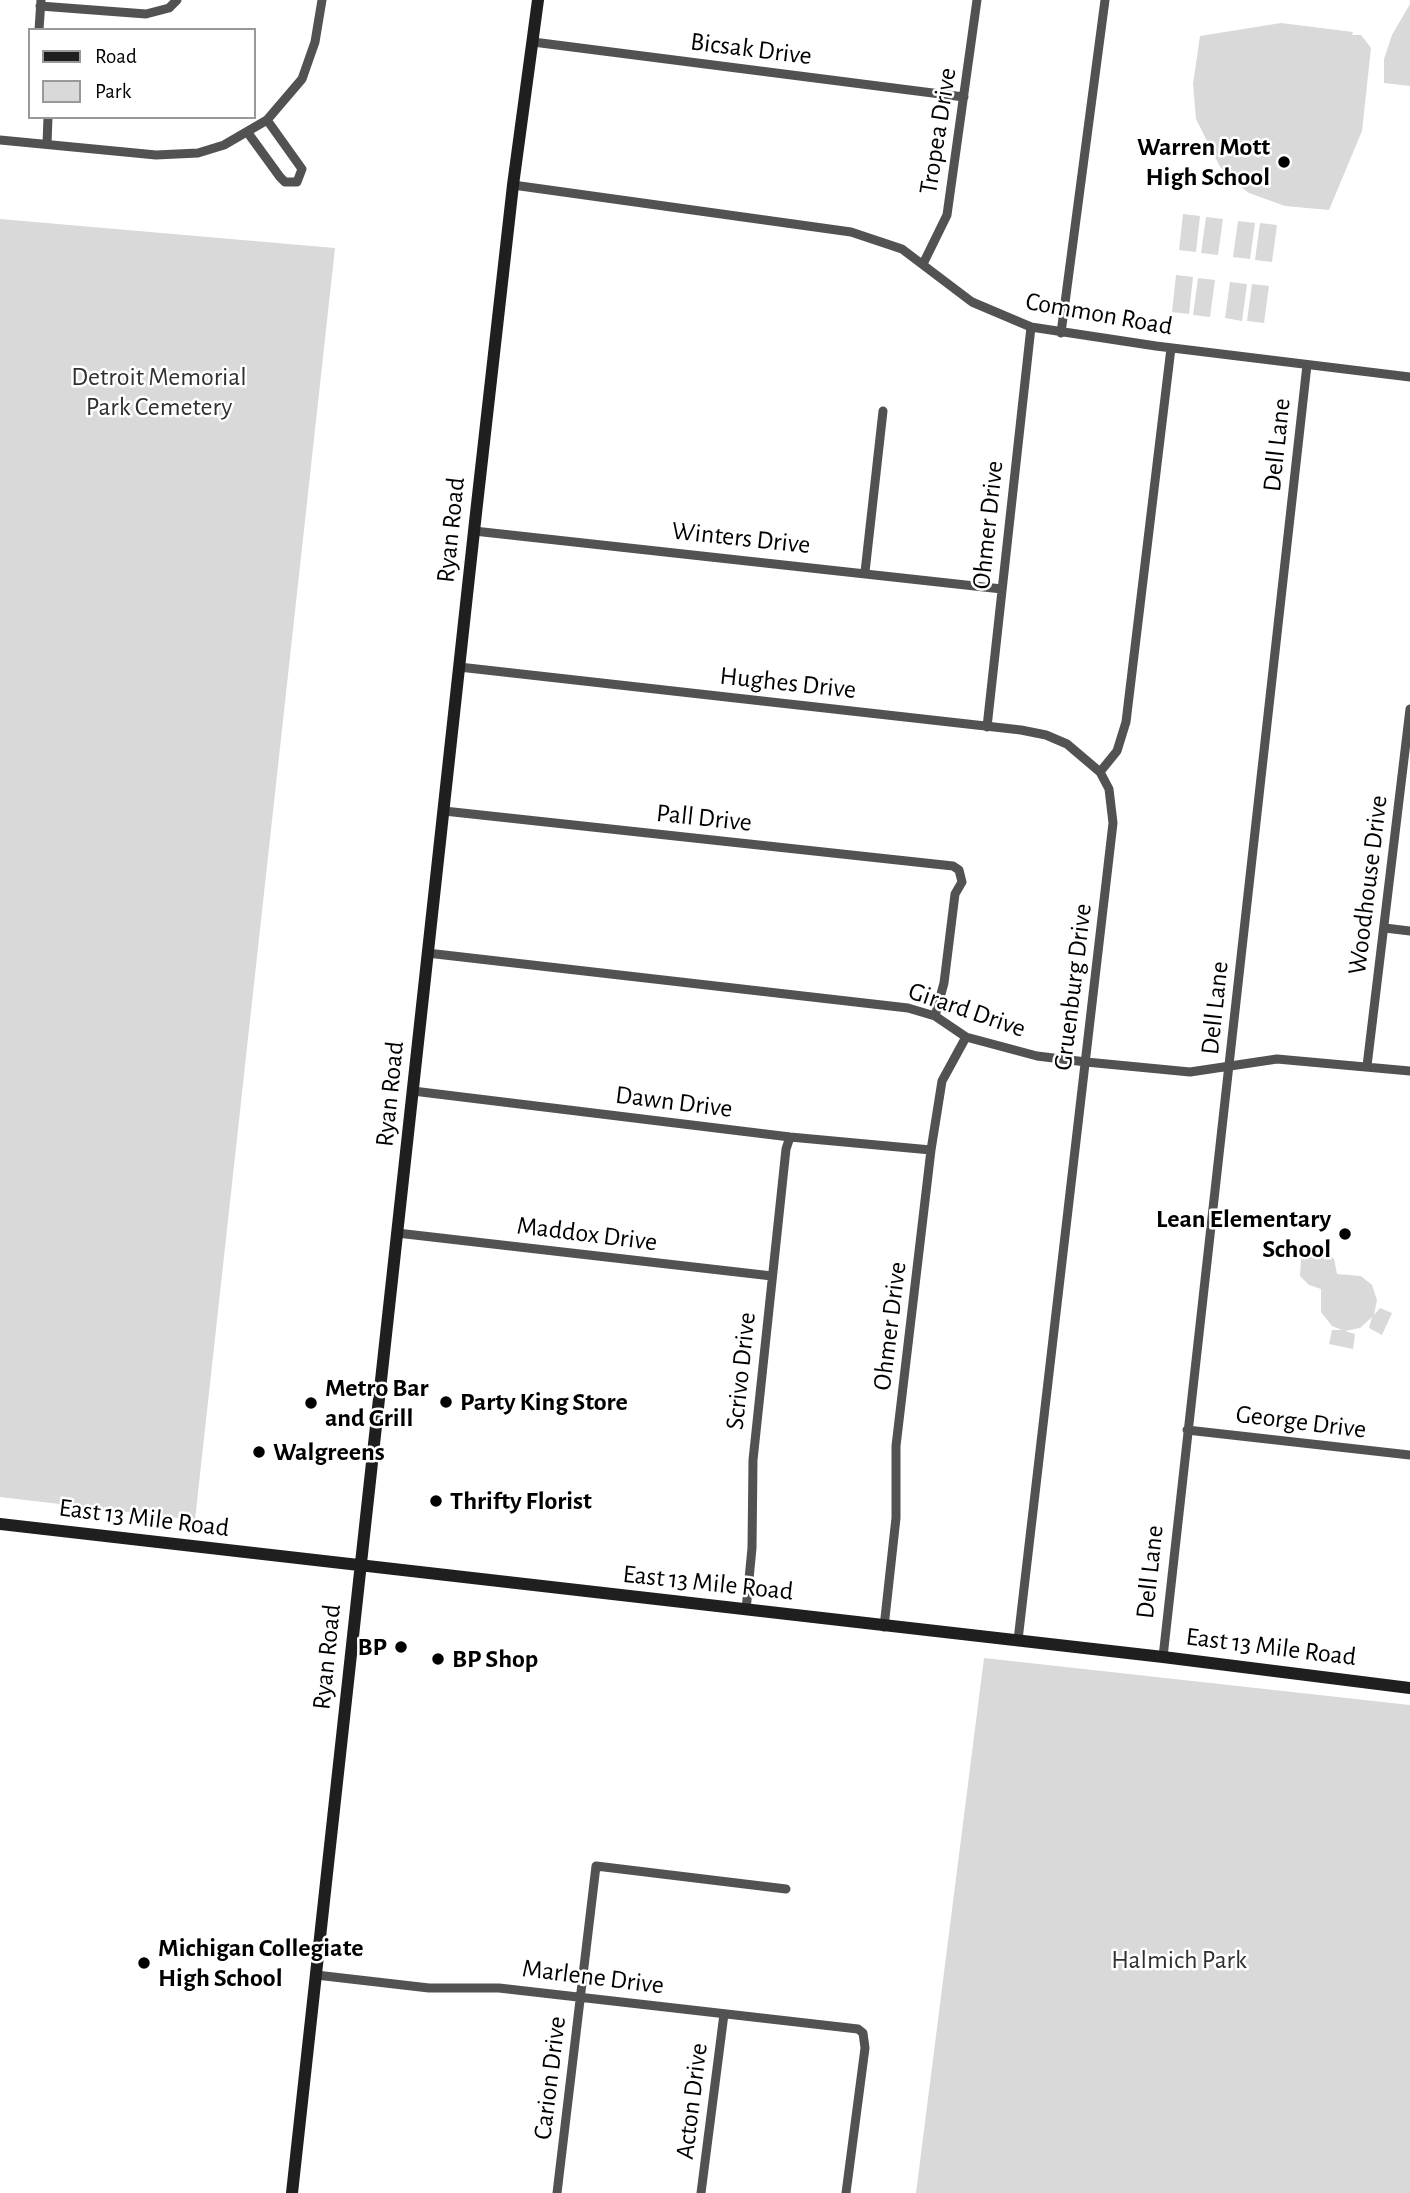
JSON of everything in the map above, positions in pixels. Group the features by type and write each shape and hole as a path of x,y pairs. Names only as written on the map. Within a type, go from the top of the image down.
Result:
{"main road":[{"name":"Ryan Road","path":"292,2193 474,531 513,185 538,0"},
{"name":"East 13 Mile Road","path":"0,1524 884,1627 1018,1640 1410,1688"}],"street":[{"path":"40,28 40,3 138,15 157,13 177,0"},
{"path":"0,139 177,155 224,145 267,120 302,79 315,41 322,0"},
{"name":"Tropea Drive","path":"923,264 947,215 977,0"},
{"path":"1061,333 1105,0"},
{"name":"Bicsak Drive","path":"533,42 964,97"},
{"path":"47,144 48,119"},
{"path":"248,133 285,182 297,181 302,169 267,120"},
{"name":"Common Road","path":"513,185 851,232 902,250 972,302 993,314 1031,327 1171,348 1410,377"},
{"name":"Ohmer Drive","path":"987,727 1031,327"},
{"path":"1100,772 1117,751 1126,722 1171,348"},
{"name":"Dell Lane","path":"1163,1657 1307,365"},
{"path":"865,572 883,411"},
{"name":"Winters Drive","path":"474,531 1002,589"},
{"name":"Hughes Drive","path":"459,667 1046,735 1067,744 1100,772"},
{"name":"Woodhouse Drive","path":"1367,1066 1410,709"},
{"name":"Gruenburg Drive","path":"1018,1640 1113,822 1109,789 1100,772"},
{"name":"Pall Drive","path":"444,811 953,866 959,870 962,882 955,894 944,984 935,1016"},
{"path":"1385,928 1410,931"},
{"name":"Girard Drive","path":"427,953 780,991 908,1008 935,1016 966,1037 1037,1056 1086,1062 1190,1072 1277,1059 1410,1071"},
{"name":"Ohmer Drive","path":"884,1627 896,1518 894,1471 931,1150 942,1081 951,1059 966,1037"},
{"name":"Dawn Drive","path":"413,1091 790,1137 931,1150"},
{"name":"Scrivo Drive","path":"746,1609 752,1548 753,1460 786,1149 790,1137"},
{"name":"Maddox Drive","path":"397,1233 772,1276"},
{"name":"George Drive","path":"1187,1430 1410,1455"},
{"name":"Carion Drive","path":"556,2193 596,1866 786,1889"},
{"name":"Marlene Drive","path":"316,1975 429,1988 499,1988 848,2027 863,2033 865,2048 846,2193"},
{"name":"Acton Drive","path":"701,2193 724,2014"}],"green space":[{"path":"1410,4 1410,86 1384,83 1384,59 1392,35"},
{"path":"1281,23 1353,32 1352,35 1361,35 1371,48 1362,131 1329,210 1285,206 1249,193 1229,178 1219,165 1196,119 1193,84 1200,36"},
{"path":"1183,214 1200,216 1196,252 1179,250"},
{"path":"1206,217 1223,219 1218,255 1201,253"},
{"name":"Detroit Memorial Park Cemetery","path":"0,219 335,248 195,1520 0,1497"},
{"path":"1238,221 1255,223 1250,259 1233,257"},
{"path":"1260,223 1277,225 1272,262 1255,260"},
{"path":"1176,275 1193,277 1189,314 1172,312"},
{"path":"1198,278 1215,280 1210,317 1193,315"},
{"path":"1230,282 1247,284 1242,321 1225,318"},
{"path":"1252,284 1269,286 1264,323 1247,321"},
{"path":"1308,1251 1328,1253 1334,1259 1337,1274 1361,1276 1372,1285 1377,1300 1374,1315 1380,1308 1392,1313 1382,1335 1369,1328 1372,1317 1360,1328 1345,1331 1355,1334 1353,1349 1329,1344 1332,1330 1342,1330 1332,1326 1321,1312 1321,1289 1309,1285 1300,1276 1301,1259"},
{"name":"Halmich Park","path":"984,1658 1410,1705 1410,2193 916,2193"}],"place":[{"name":"Warren Mott High School","path":"1284,162"},
{"name":"Lean Elementary School","path":"1345,1234"},
{"name":"Party King Store","path":"446,1402"},
{"name":"Metro Bar and Grill","path":"311,1403"},
{"name":"Walgreens","path":"259,1452"},
{"name":"Thrifty Florist","path":"436,1501"},
{"name":"BP","path":"401,1647"},
{"name":"BP Shop","path":"438,1659"},
{"name":"Michigan Collegiate High School","path":"144,1963"}]}
